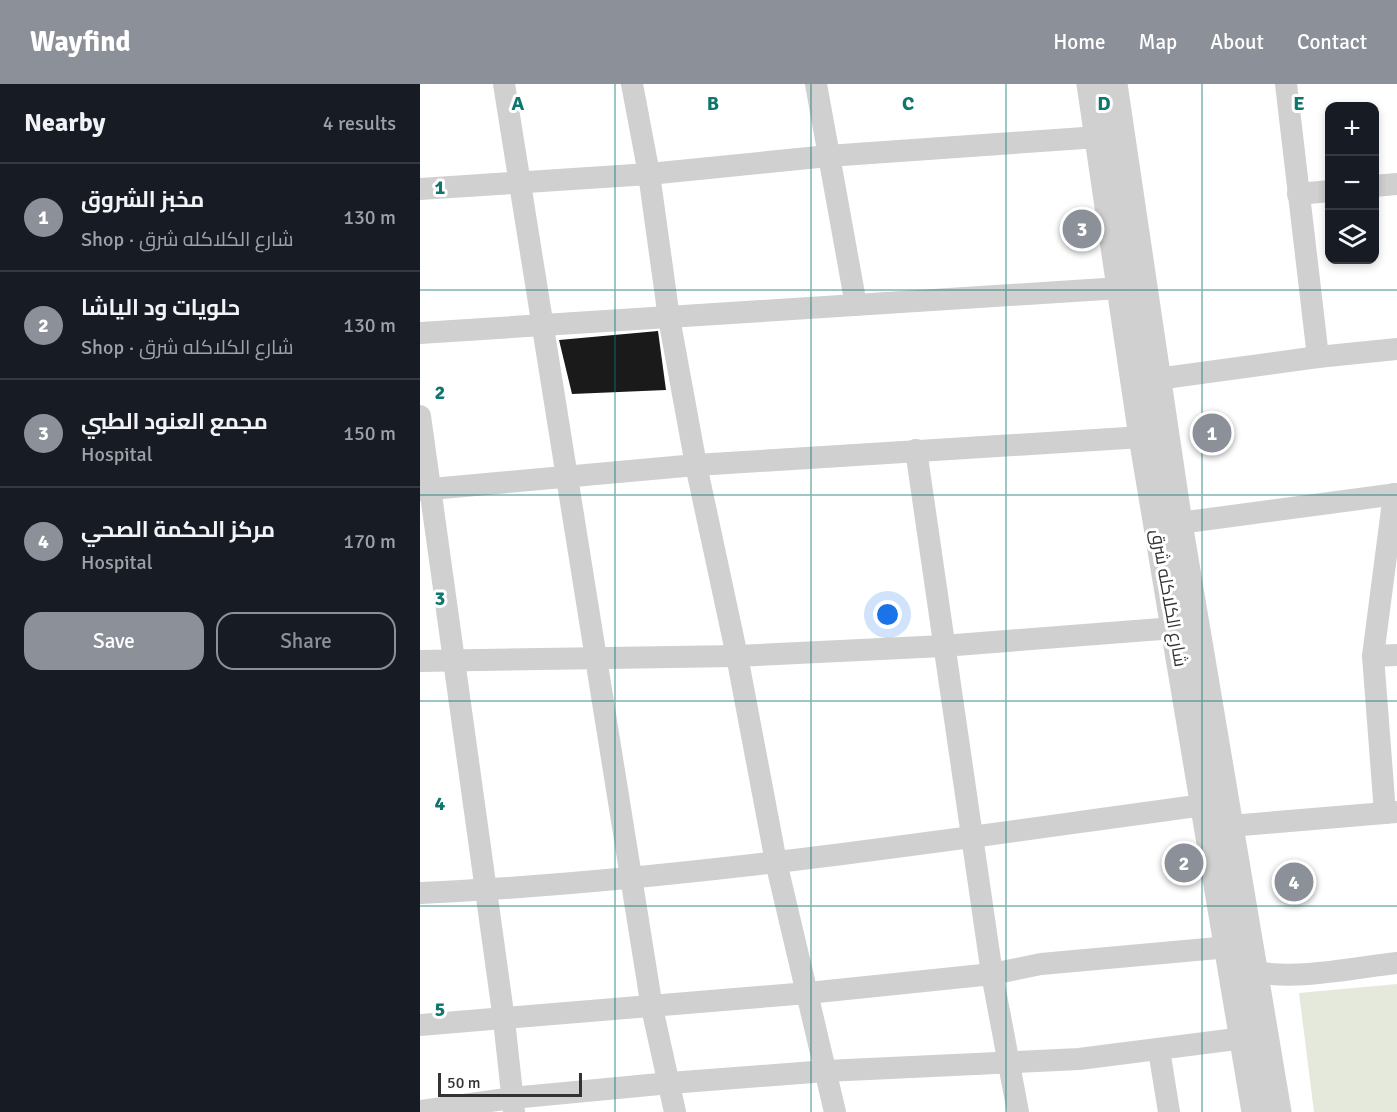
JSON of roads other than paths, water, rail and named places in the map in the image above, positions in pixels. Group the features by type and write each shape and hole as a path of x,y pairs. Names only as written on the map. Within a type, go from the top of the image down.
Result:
{"street":[{"path":"504,84 652,1008 675,1112"},
{"path":"633,84 649,174 669,318 696,465 777,862 835,1112"},
{"path":"816,84 856,305"},
{"name":"شارع الكلاكله شرق","path":"1090,84 1142,437 1255,1112"},
{"name":"شارع الكلاكله شرق","path":"1114,84 1179,523 1278,1112"},
{"path":"1286,84 1318,357"},
{"path":"420,189 649,174 828,156 1098,137"},
{"path":"1379,186 1397,184"},
{"path":"1298,194 1325,191"},
{"path":"420,333 1120,288"},
{"path":"1157,380 1318,357 1397,349"},
{"path":"420,416 425,490 454,660 504,1020 513,1105"},
{"path":"425,490 696,465 1142,437"},
{"path":"916,450 992,974 1018,1112"},
{"path":"1179,523 1395,494 1373,657 1391,813 1230,826"},
{"path":"420,661 737,657 943,646 1174,628"},
{"path":"1373,657 1397,655"},
{"path":"420,893 486,890 777,862 1204,805"},
{"path":"420,1024 652,1008 992,974 1041,964 1229,947"},
{"path":"1255,972 1298,973 1397,963"},
{"path":"420,1111 513,1105 670,1083 826,1071 1010,1063 1159,1050 1244,1038"},
{"path":"1159,1050 1169,1112"}],"place":[{"name":"مجمع العنود الطبي","path":"1082,229"},
{"name":"مخبز الشروق","path":"1212,433"},
{"name":"حلويات ود الياشا","path":"1184,863"},
{"name":"مركز الحكمة الصحي","path":"1294,882"}]}
